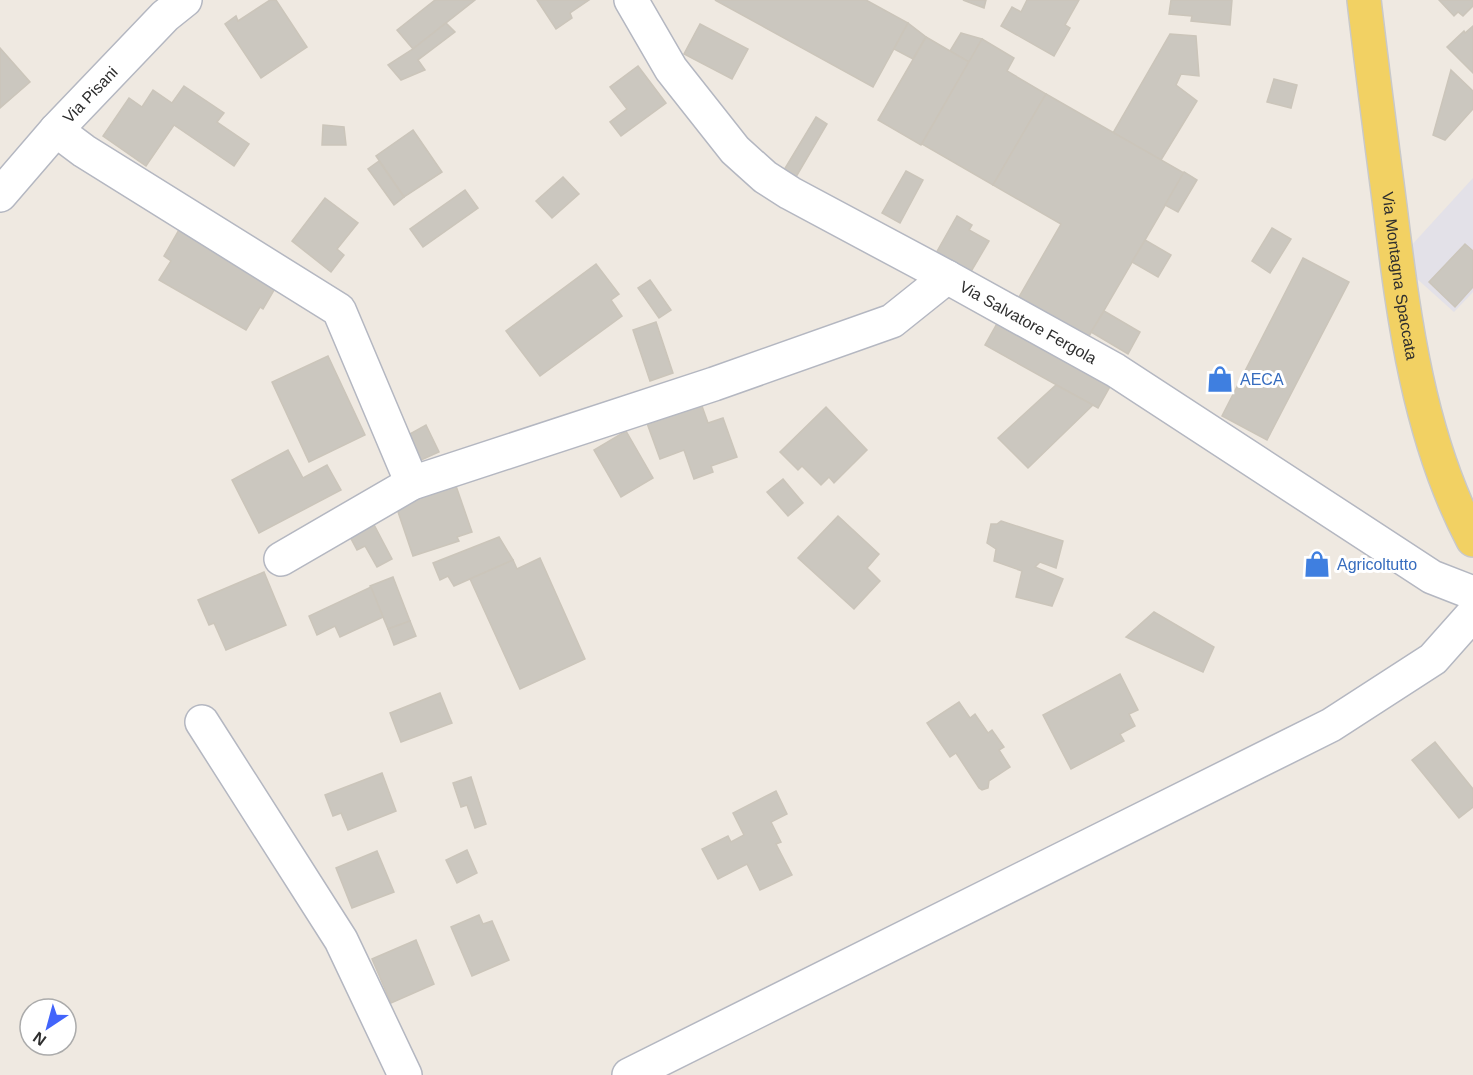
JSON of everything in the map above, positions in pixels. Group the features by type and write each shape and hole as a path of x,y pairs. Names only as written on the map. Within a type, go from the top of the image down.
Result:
{"main road":[{"name":"Via Montagna Spaccata","path":"1364,0 1398,278 1421,402 1456,509 1473,540"}],"street":[{"name":"Via Salvatore Fergola","path":"631,0 671,69 735,150 765,177 790,193 1115,370 1432,577 1473,593"},
{"name":"Via Pisani","path":"0,195 168,5"},
{"path":"56,130 84,151 339,310 412,483"},
{"path":"280,559 412,483 714,384 892,321 947,277"},
{"path":"629,1075 1331,725 1433,659 1473,614"},
{"path":"202,722 341,940 405,1075"}],"shaded area":[{"path":"1473,178 1473,292 1454,312 1415,277 1410,247"}],"building":[{"path":"270,0 276,0 307,47 261,78 225,24 236,16 238,21"},
{"path":"435,0 475,0 413,49 397,30"},
{"path":"537,0 589,0 570,13 572,18 556,29"},
{"path":"715,0 866,0 908,23 873,87"},
{"path":"963,0 986,0 984,8"},
{"path":"1027,0 1079,0 1065,25 1070,28 1054,56 1001,26 1012,7 1021,12"},
{"path":"1171,0 1232,0 1230,25 1191,21 1192,16 1169,14"},
{"path":"1439,0 1473,0 1473,6 1463,16 1458,12 1454,16"},
{"path":"446,23 455,32 418,60 425,70 401,80 388,65"},
{"path":"908,23 926,37 913,59 894,49"},
{"path":"700,24 748,49 732,79 684,54"},
{"path":"1473,26 1473,73 1447,47"},
{"path":"961,33 982,39 969,62 950,51"},
{"path":"1170,34 1196,36 1199,76 1181,74 1176,85 1197,101 1161,160 1113,133"},
{"path":"926,37 969,62 921,145 878,120"},
{"path":"982,39 1014,58 1007,71 1046,94 993,185 922,144"},
{"path":"0,48 30,82 0,108"},
{"path":"638,66 666,103 621,136 610,122 627,109 610,87"},
{"path":"1451,70 1473,91 1473,109 1445,140 1433,135"},
{"path":"1274,79 1297,85 1291,108 1267,102"},
{"path":"184,86 224,113 217,122 249,144 234,166 174,125 146,166 103,136 129,98 142,107 153,90 172,103"},
{"path":"1046,94 1184,173 1088,338 1019,297 1061,224 993,185"},
{"path":"816,117 827,124 796,177 784,170"},
{"path":"323,125 344,127 346,145 322,145"},
{"path":"413,130 442,172 404,197 376,156"},
{"path":"379,161 404,197 394,205 368,169"},
{"path":"906,171 923,180 900,223 882,213"},
{"path":"1184,172 1197,180 1178,212 1165,205"},
{"path":"563,177 579,194 552,218 536,201"},
{"path":"465,190 478,208 423,247 410,229"},
{"path":"325,198 358,223 337,249 344,255 331,272 292,241"},
{"path":"957,216 972,225 969,230 989,241 969,275 935,255"},
{"path":"180,228 277,285 263,309 260,307 246,330 159,280 171,261 164,256"},
{"path":"1272,228 1291,239 1270,273 1252,261"},
{"path":"1145,240 1171,255 1158,277 1132,262"},
{"path":"1465,244 1473,251 1473,287 1455,307 1429,282"},
{"path":"1303,258 1349,282 1267,440 1222,416"},
{"path":"596,264 619,294 611,300 622,316 540,376 506,331"},
{"path":"650,280 671,310 659,318 638,288"},
{"path":"1104,311 1140,332 1128,354 1091,332"},
{"path":"999,320 1112,383 1098,408 985,345"},
{"path":"656,322 673,373 650,381 633,330"},
{"path":"328,356 365,435 309,462 272,382"},
{"path":"1056,385 1093,405 1028,468 998,438"},
{"path":"698,395 708,423 723,418 737,457 711,466 713,472 694,479 684,450 660,459 644,415"},
{"path":"826,407 867,450 834,483 829,477 821,485 802,466 798,470 780,452"},
{"path":"426,425 439,452 421,460 408,435"},
{"path":"626,431 653,478 621,497 594,450"},
{"path":"288,450 303,478 327,465 341,490 259,533 232,480"},
{"path":"783,479 803,503 788,516 767,492"},
{"path":"455,483 472,532 457,537 459,541 413,556 395,503"},
{"path":"838,516 879,554 867,568 880,581 854,609 798,558"},
{"path":"371,519 392,559 377,567 365,546 357,550 347,531"},
{"path":"1001,521 1063,541 1056,568 1040,562 1035,567 1063,579 1052,606 1016,597 1022,571 994,561 996,549 987,543 991,524"},
{"path":"499,537 513,560 454,586 448,576 440,580 433,563"},
{"path":"540,558 585,659 520,689 470,579 513,560 517,569"},
{"path":"264,572 286,625 226,650 214,623 209,625 198,600"},
{"path":"393,577 410,621 388,629 370,586"},
{"path":"371,587 383,617 340,637 335,626 317,635 309,616"},
{"path":"1154,612 1214,647 1203,672 1126,637"},
{"path":"410,621 416,636 394,645 388,629"},
{"path":"1120,674 1138,710 1129,714 1135,726 1120,734 1124,741 1071,769 1043,715"},
{"path":"440,693 452,723 401,742 390,713"},
{"path":"959,702 970,718 975,714 988,733 992,730 1004,747 999,750 1010,767 989,781 988,788 982,790 956,753 950,757 927,723"},
{"path":"1435,742 1473,789 1473,807 1459,818 1412,760"},
{"path":"382,773 396,811 348,830 341,813 333,816 325,795"},
{"path":"471,777 486,824 475,828 467,805 461,807 453,783"},
{"path":"776,791 787,814 771,822 781,842 776,844 792,875 760,890 747,864 718,879 702,849 728,836 731,842 744,835 733,813"},
{"path":"467,850 477,873 457,883 446,860"},
{"path":"377,851 394,892 352,908 336,868"},
{"path":"479,915 483,924 492,921 509,960 472,976 451,927"},
{"path":"416,940 434,984 391,1003 372,959"}],"place":[{"name":"AECA","path":"1220,379"},
{"name":"Agricoltutto","path":"1317,564"}]}
